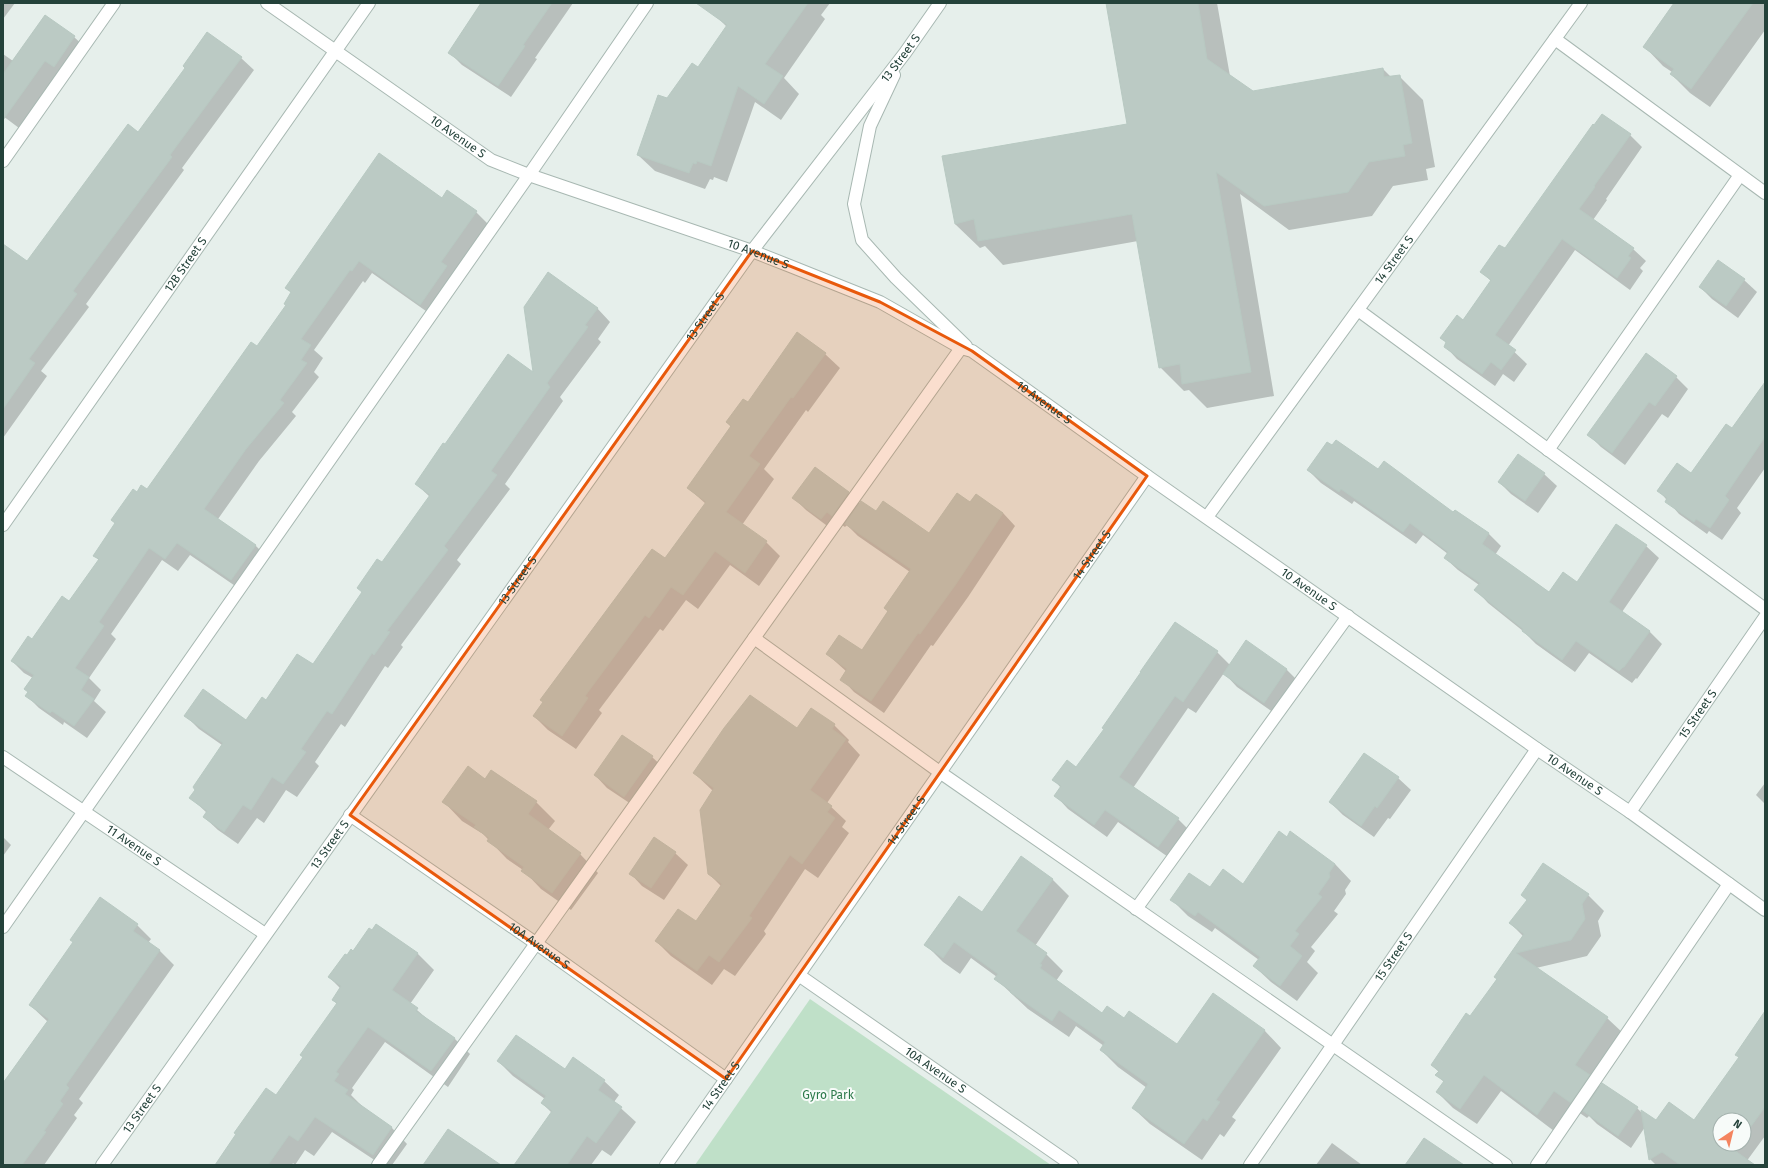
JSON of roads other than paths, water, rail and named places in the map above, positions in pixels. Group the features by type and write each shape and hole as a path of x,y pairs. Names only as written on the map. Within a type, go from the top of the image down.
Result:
{"street":[{"path":"3,160 114,3"},
{"name":"10 Avenue S","path":"267,3 491,160 529,175 752,250 880,302 966,349 1537,749 1630,812 1765,910"},
{"name":"12B Street S","path":"3,525 368,3"},
{"path":"3,927 85,812 529,175 647,3"},
{"name":"13 Street S","path":"102,1165 752,250 905,53 940,3"},
{"name":"14 Street S","path":"1207,517 1581,3"},
{"path":"1554,39 1765,193"},
{"path":"378,1165 754,638 966,349 896,278 862,240 854,204 870,126 905,53"},
{"path":"1548,450 1740,175"},
{"path":"1358,310 1765,610"},
{"name":"14 Street S","path":"666,1165 800,976 1147,476"},
{"path":"1136,909 1348,616"},
{"name":"15 Street S","path":"1630,812 1765,617"},
{"path":"754,638 940,773 1506,1165"},
{"name":"15 Street S","path":"1250,1165 1537,749"},
{"name":"11 Avenue S","path":"3,757 265,934"},
{"name":"10A Avenue S","path":"350,815 537,944 726,1079"},
{"path":"1537,1165 1729,884"},
{"name":"10A Avenue S","path":"800,976 1072,1165"}],"park label":[{"name":"Gyro Park","path":"828,1095"}]}
